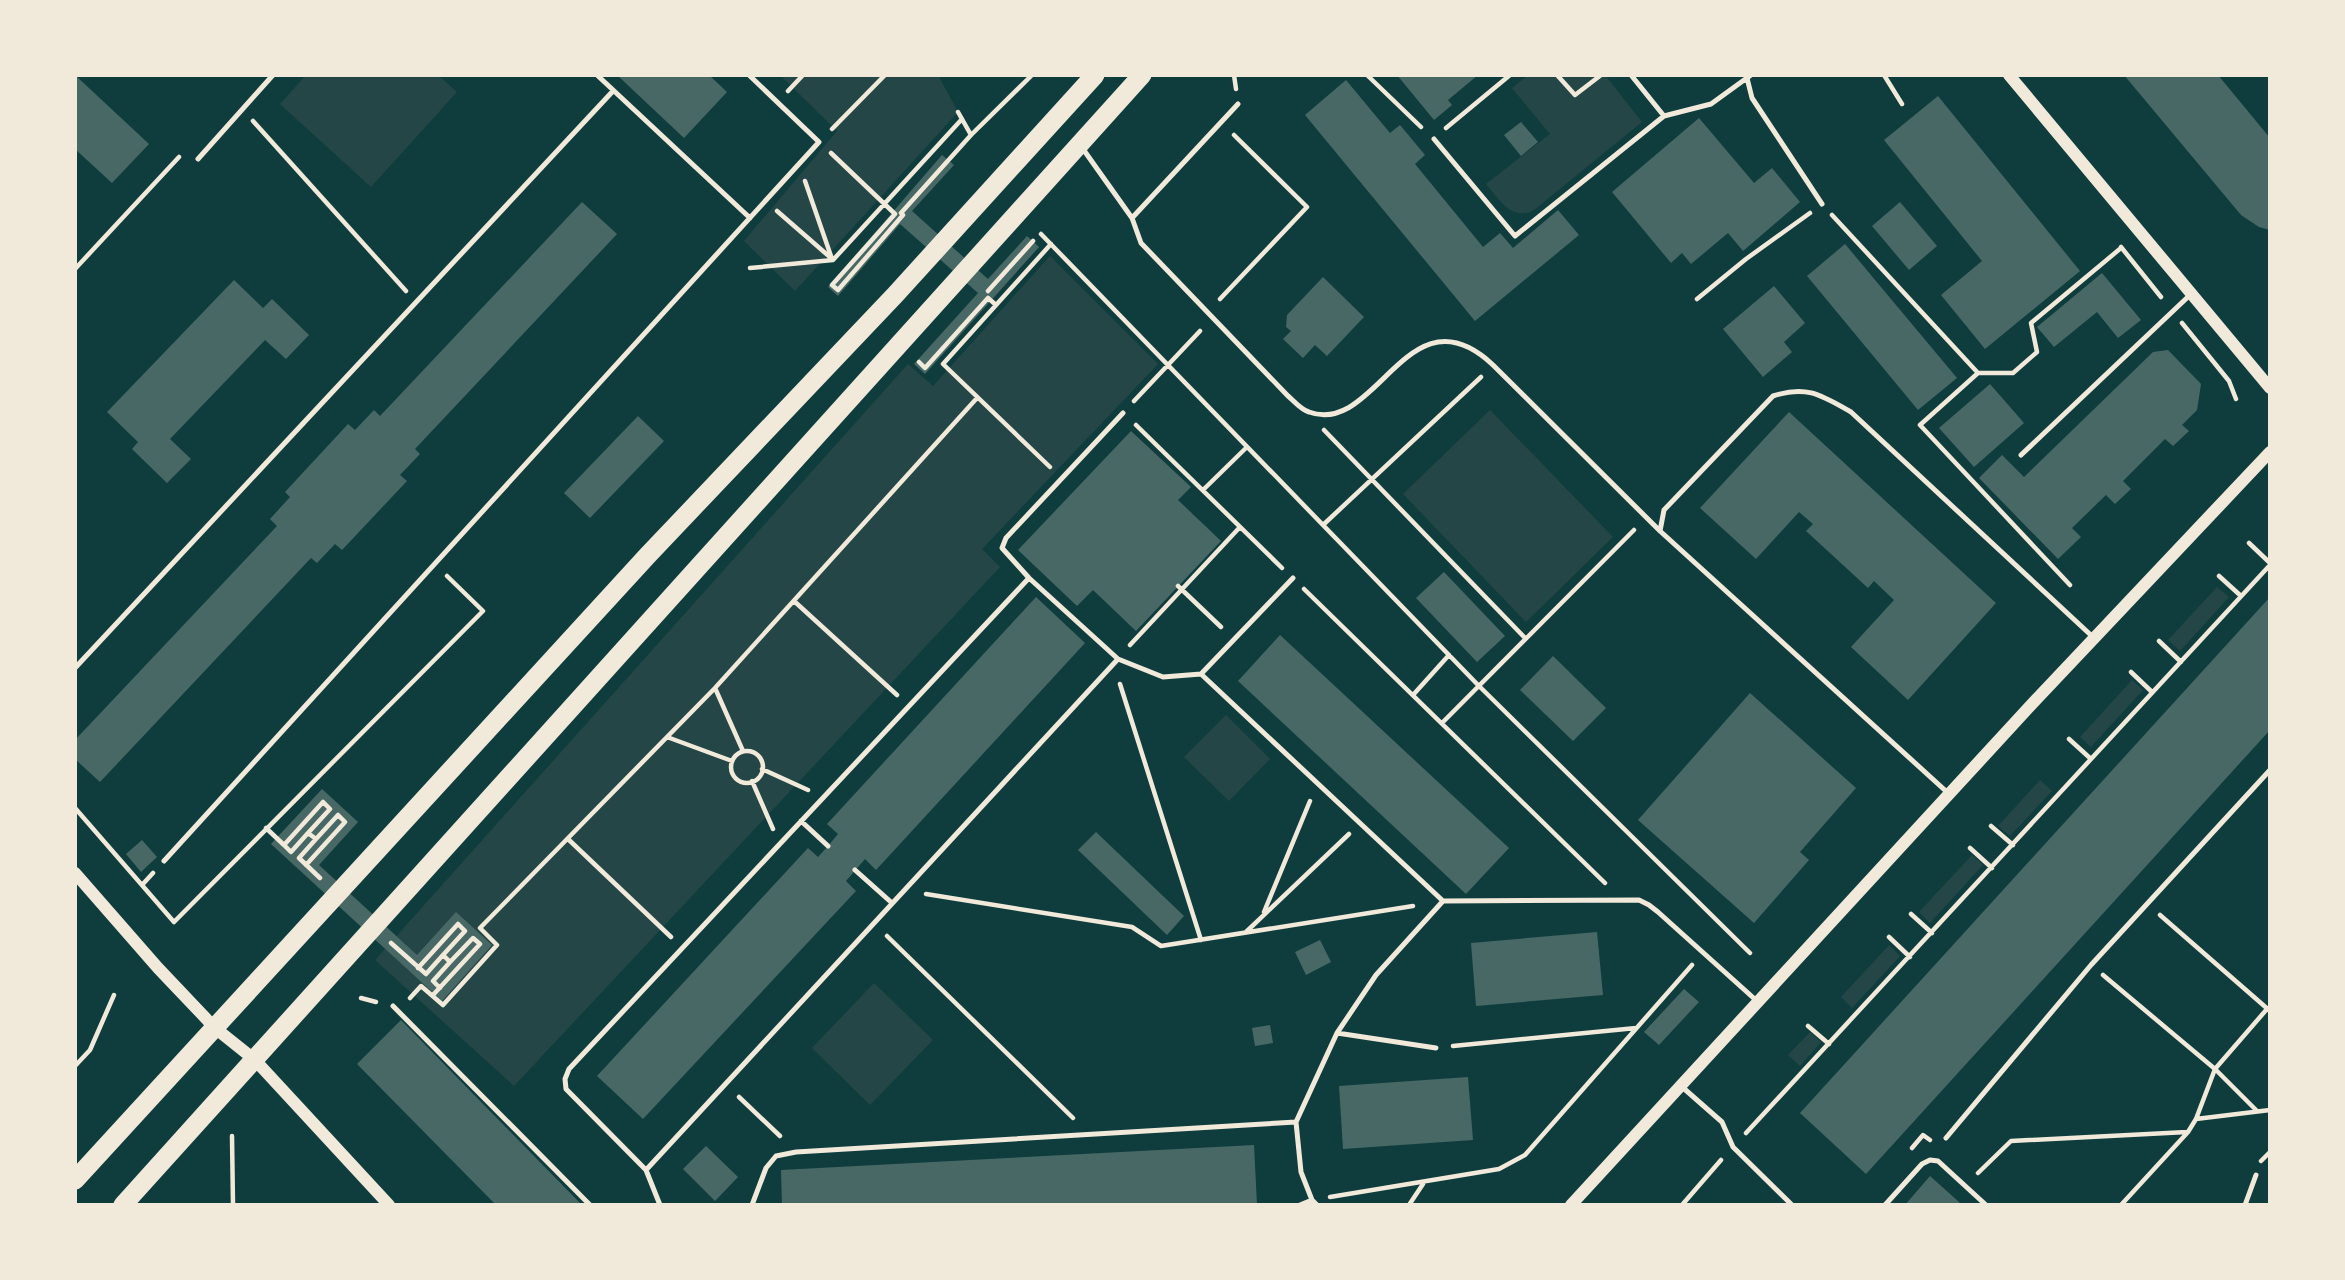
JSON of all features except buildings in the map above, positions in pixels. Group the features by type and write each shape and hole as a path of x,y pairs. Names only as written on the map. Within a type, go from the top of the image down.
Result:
{"highway":[{"path":"75,1180 638,565 895,295 1095,75"},
{"path":"122,1205 1142,75"}],"street":[{"path":"2009,75 2270,388"},
{"path":"1571,1205 1949,794 2270,452"},
{"path":"77,880 215,1027 255,1060 389,1205"}],"lane":[{"path":"198,159 274,75"},
{"path":"597,75 750,218"},
{"path":"164,861 819,142 749,75"},
{"path":"1631,75 1664,116"},
{"path":"1434,138 1514,236 1664,116 1710,104 1749,77 1752,97 1822,204"},
{"path":"75,668 613,91"},
{"path":"1132,218 1238,104"},
{"path":"1079,144 1132,218 1141,243 1306,412 1324,416 1345,411 1421,347 1441,341 1464,344 1493,365 1660,531 1949,794"},
{"path":"2021,455 2191,294"},
{"path":"1660,531 1664,510 1773,396 1790,391 1812,392 1851,412 2094,638"},
{"path":"1123,413 1006,538 1002,548 1029,578 1118,659 1163,677 1200,674 1293,578"},
{"path":"660,1205 646,1170 566,1089 565,1079 569,1069 1029,578"},
{"path":"646,1170 1118,659"},
{"path":"1200,674 1443,901 1639,900 1650,905 1758,1002"},
{"path":"1946,1138 2091,965 2270,770"},
{"path":"801,821 828,846"},
{"path":"855,870 892,903"},
{"path":"1300,1205 1314,1202 1301,1172 1296,1122 1337,1033 1376,975 1443,901"},
{"path":"393,1006 590,1205"},
{"path":"1337,1033 1436,1048"},
{"path":"1681,1086 1722,1122 1733,1147 1793,1205"},
{"path":"752,1205 766,1168 776,1156 796,1152 1296,1122"},
{"path":"1885,1205 1922,1164 1930,1160 1938,1161 1986,1205"},
{"path":"2245,1205 2256,1175"}],"path":[{"path":"885,75 819,142 895,214 832,285 838,289 971,135 1032,75"},
{"path":"1367,75 1434,138 1510,75"},
{"path":"1558,75 1575,95 1601,75"},
{"path":"1884,75 1902,104"},
{"path":"242,110 416,302"},
{"path":"958,112 971,135"},
{"path":"750,268 833,260 962,119"},
{"path":"1208,312 1307,207 1221,122"},
{"path":"75,269 187,149"},
{"path":"766,201 833,260"},
{"path":"1697,299 1746,259 1822,204 1978,373"},
{"path":"1041,234 1478,685 1751,953"},
{"path":"977,297 1033,241"},
{"path":"1051,244 943,364 1062,478"},
{"path":"2070,584 1920,425 1978,373 2013,373 2037,352 2031,323 2121,248"},
{"path":"927,353 918,363 925,368 988,298 996,305"},
{"path":"1213,318 1123,413 1622,900"},
{"path":"1323,525 1493,365"},
{"path":"407,1001 421,986 443,1005 497,945 480,928 715,688 977,398"},
{"path":"1306,412 1525,638"},
{"path":"1203,490 1247,447"},
{"path":"1442,723 1647,518"},
{"path":"1201,940 1121,691 1118,659 1180,588 1240,527"},
{"path":"1682,1205 2270,564 2249,543"},
{"path":"75,808 174,922 483,611 435,564"},
{"path":"2219,576 2241,596"},
{"path":"1180,588 1234,639"},
{"path":"794,601 910,706"},
{"path":"2159,641 2181,662"},
{"path":"1412,695 1449,655"},
{"path":"2131,672 2152,692"},
{"path":"715,688 743,751"},
{"path":"667,737 732,761"},
{"path":"2069,739 2091,759"},
{"path":"743,751 753,752 761,759 762,769 757,779 752,781 737,779 732,771 732,761 743,751"},
{"path":"762,769 824,798"},
{"path":"752,781 780,844"},
{"path":"1263,916 1317,783"},
{"path":"266,828 291,852 330,809 323,802 284,845"},
{"path":"338,815 345,822 306,865 299,858 316,839 338,815"},
{"path":"1245,933 1360,824"},
{"path":"1991,826 2013,845"},
{"path":"308,833 316,839"},
{"path":"568,839 682,947"},
{"path":"1970,848 1992,868"},
{"path":"904,890 1132,927 1161,946 1443,901"},
{"path":"2121,1205 2188,1132 2196,1119 2215,1069 2268,1010 2147,904"},
{"path":"1911,914 1932,933"},
{"path":"874,923 1090,1135"},
{"path":"458,924 465,931 443,955 426,975 418,968 458,924"},
{"path":"433,995 440,988 480,944 472,937 433,981 440,988"},
{"path":"1889,937 1910,957"},
{"path":"1314,1202 1499,1169 1525,1155 1703,953"},
{"path":"443,955 450,962"},
{"path":"2091,965 2215,1069 2257,1111"},
{"path":"75,1066 90,1049 114,995"},
{"path":"1808,1026 1829,1044"},
{"path":"1436,1048 1637,1027"},
{"path":"726,1084 796,1152"},
{"path":"2196,1119 2270,1110"},
{"path":"1965,1186 2011,1141 2188,1132"},
{"path":"232,1136 233,1205"},
{"path":"1409,1205 1423,1183"}],"shaded area":[{"path":"306,75 438,75 457,92 371,187 280,104"},
{"path":"780,75 938,75 958,112 795,291 744,241 837,131"},
{"path":"1528,75 1605,75 1642,122 1534,210 1519,213 1501,202 1486,184 1550,134 1512,88"},
{"path":"1050,256 1158,364 982,549 1000,567 514,1086 375,960 908,364 933,386"},
{"path":"1490,410 1613,537 1526,622 1403,494"},
{"path":"2217,587 2229,597 2180,651 2168,640"},
{"path":"2132,680 2143,690 2091,747 2080,737"},
{"path":"1226,715 1270,759 1229,801 1184,757"},
{"path":"2040,780 2052,791 2010,836 1998,826"},
{"path":"1972,855 1983,865 1930,923 1919,912"},
{"path":"1889,945 1900,956 1852,1008 1841,997"},
{"path":"874,983 933,1040 870,1105 812,1048"},
{"path":"1810,1032 1821,1042 1800,1066 1788,1055"}]}
